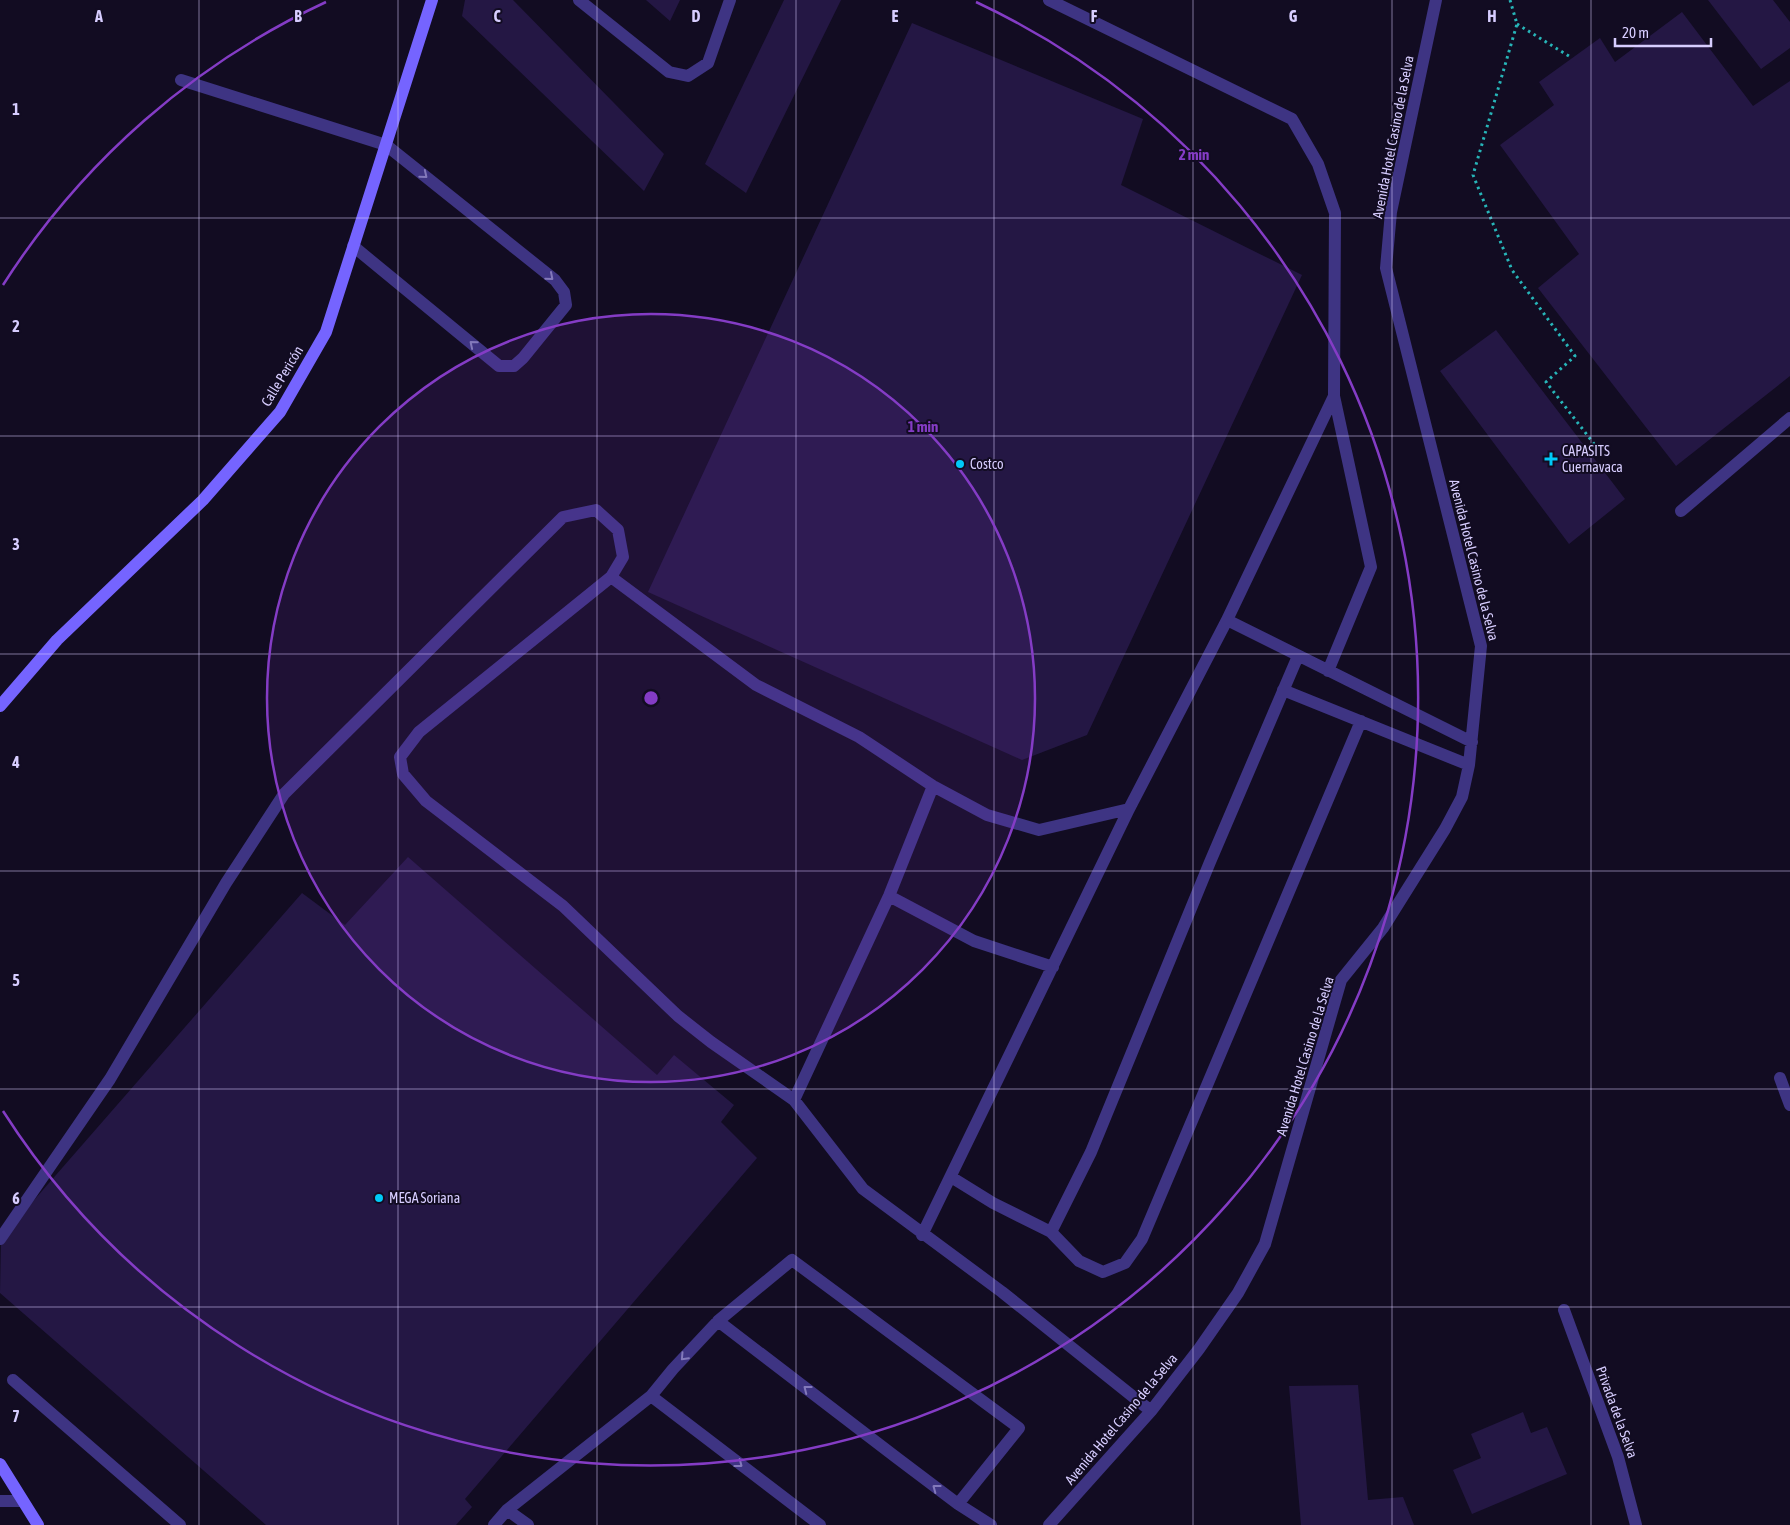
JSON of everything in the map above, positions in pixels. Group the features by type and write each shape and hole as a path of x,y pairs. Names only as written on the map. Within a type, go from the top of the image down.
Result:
{"street":[{"name":"Calle Pericón","path":"0,706 57,640 204,500 280,412 326,332 432,0"},
{"path":"579,0 669,72 688,76 708,63 730,0"},
{"path":"1049,0 1292,120 1318,164 1335,213 1334,396 1371,566 1328,671"},
{"name":"Avenida Hotel Casino de la Selva","path":"1049,1525 1151,1411 1199,1349 1238,1293 1265,1244 1341,980 1383,928 1445,829 1462,797 1472,742 1481,646 1386,268 1391,212 1436,0"},
{"path":"181,80 386,145 555,280 564,292 566,305 524,358 514,366 499,366 354,246"},
{"path":"922,1235 1129,809 1227,620 1334,396"},
{"path":"1681,511 1790,418"},
{"path":"0,1239 110,1079 226,883 284,794 563,517 596,510 618,530 623,557 611,578 419,732 400,757 404,774 426,801 563,906 678,1016 711,1042 794,1100 863,1189 922,1235 1002,1292 1151,1411"},
{"path":"611,578 756,685 859,737 933,786 987,815 1039,830 1129,809"},
{"path":"1227,620 1472,742"},
{"path":"1051,1232 1091,1152 1298,656"},
{"path":"1283,690 1469,765"},
{"path":"951,1177 993,1203 1051,1232 1079,1261 1103,1272 1124,1263 1142,1239 1361,721"},
{"path":"794,1100 889,896 933,786"},
{"path":"889,896 974,941 1053,967"},
{"path":"1780,1078 1790,1105"},
{"path":"494,1525 507,1510 651,1396 673,1369 718,1321 792,1260 1019,1428 958,1504"},
{"name":"Privada de la Selva","path":"1564,1310 1618,1456 1636,1525"},
{"path":"718,1321 958,1504 991,1525"},
{"path":"13,1380 180,1525"},
{"path":"651,1396 820,1525"},
{"path":"0,1464 38,1525"},
{"path":"0,1501 22,1501"},
{"path":"507,1510 528,1525"}],"path":[{"path":"1510,0 1517,24 1473,175 1512,270 1575,356 1546,382 1602,454"},
{"path":"1517,24 1572,58"}],"building":[{"path":"465,0 513,0 664,154 644,191 462,16"},
{"path":"646,0 680,0 670,21"},
{"path":"784,0 841,0 746,193 705,164"},
{"path":"1708,0 1773,0 1790,22 1790,48 1761,69"},
{"path":"1682,12 1753,106 1790,81 1790,376 1676,466 1538,288 1579,254 1500,145 1554,105 1539,82 1600,38 1615,62"},
{"name":"Costco","path":"912,23 1143,119 1121,185 1302,275 1087,735 1022,760 648,592"},
{"path":"1496,330 1625,499 1569,544 1440,371"},
{"name":"MEGA Soriana","path":"408,857 657,1075 674,1055 734,1105 721,1122 757,1158 465,1499 472,1507 456,1525 266,1525 0,1293 1,1238 302,893 345,925"},
{"path":"1358,1385 1368,1500 1403,1497 1414,1525 1301,1525 1289,1386"},
{"path":"1523,1412 1531,1433 1547,1427 1567,1474 1472,1514 1453,1470 1481,1458 1471,1434"}],"place":[{"name":"CAPASITS Cuernavaca","path":"1551,459"},
{"name":"Costco","path":"960,464"},
{"name":"MEGA Soriana","path":"379,1198"}]}
